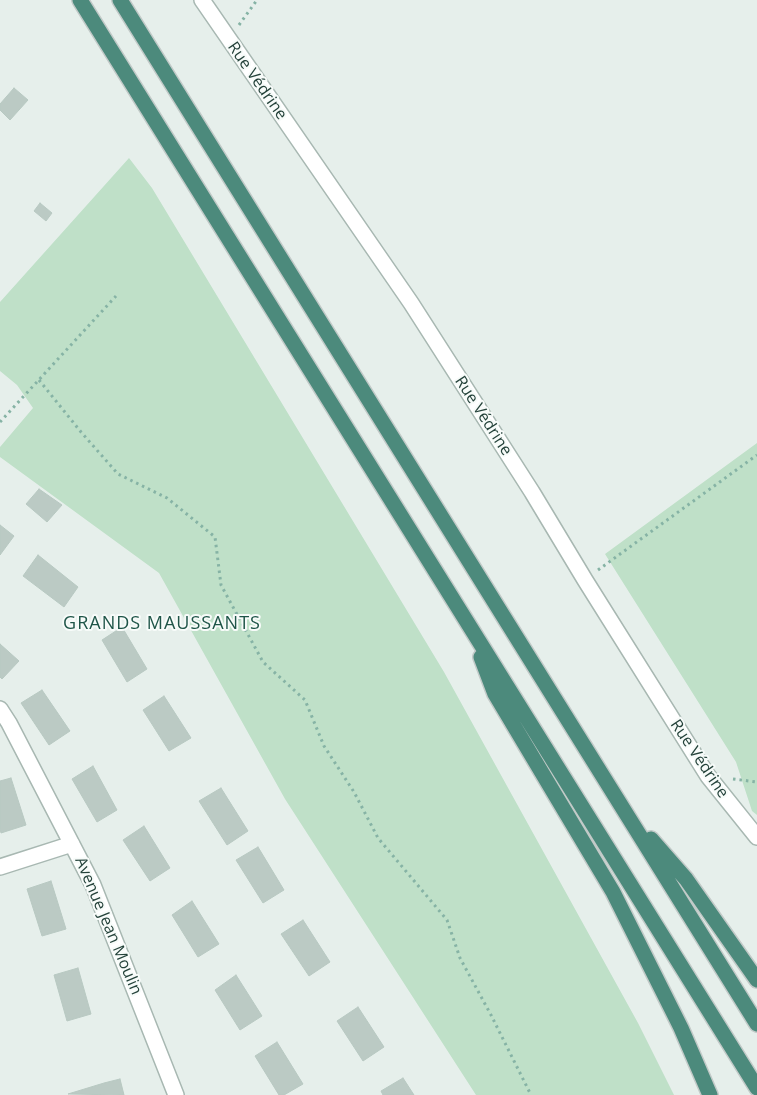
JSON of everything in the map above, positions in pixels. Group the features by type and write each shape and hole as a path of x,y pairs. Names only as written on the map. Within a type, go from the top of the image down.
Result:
{"highway":[{"path":"80,0 757,1088"},
{"path":"120,0 757,1024"},
{"path":"470,628 495,694 613,892 681,1028 710,1095"},
{"path":"620,804 686,879 757,980"}],"street":[{"name":"Rue Védrine","path":"202,0 411,303 532,492 708,776 757,837"},
{"name":"Avenue Jean Moulin","path":"0,709 99,898 176,1095"},
{"path":"0,867 72,844"}],"path":[{"path":"229,40 257,0"},
{"path":"0,422 116,296"},
{"path":"39,380 118,474 167,498 215,537 221,586 263,662 305,700 324,746 354,792 378,838 447,920 460,958 531,1095"},
{"path":"585,580 757,455"}],"green space":[{"path":"129,158 152,188 444,672 638,1023 674,1095 476,1095 285,799 159,573 0,457 0,447 33,408 17,385 0,371 0,302"},
{"path":"757,443 757,815 752,811 736,762 605,554"}],"building":[{"path":"14,88 28,100 10,120 0,110 0,104"},
{"path":"40,203 52,213 46,221 34,211"},
{"path":"39,489 62,505 47,522 26,504"},
{"path":"0,525 14,536 0,555"},
{"path":"38,555 78,587 64,607 23,576"},
{"path":"122,627 147,669 127,682 102,640"},
{"path":"0,644 19,661 2,679 0,677"},
{"path":"42,690 70,731 49,745 21,703"},
{"path":"164,696 191,738 169,751 143,710"},
{"path":"93,766 117,810 97,822 72,779"},
{"path":"11,778 26,825 1,833 0,781"},
{"path":"221,788 248,831 227,845 199,801"},
{"path":"144,826 170,868 150,881 123,840"},
{"path":"258,847 284,890 263,903 236,860"},
{"path":"51,881 66,929 42,936 27,889"},
{"path":"192,901 219,944 198,957 172,915"},
{"path":"303,920 330,962 309,976 281,934"},
{"path":"78,968 91,1014 67,1021 54,975"},
{"path":"236,975 262,1016 240,1030 215,990"},
{"path":"358,1007 384,1047 363,1061 337,1021"},
{"path":"277,1042 303,1084 284,1095 279,1095 255,1056"},
{"path":"403,1078 414,1095 383,1095 381,1091"},
{"path":"120,1079 124,1095 68,1094 104,1083"}],"district":[{"name":"GRANDS MAUSSANTS","path":"162,624"}]}
